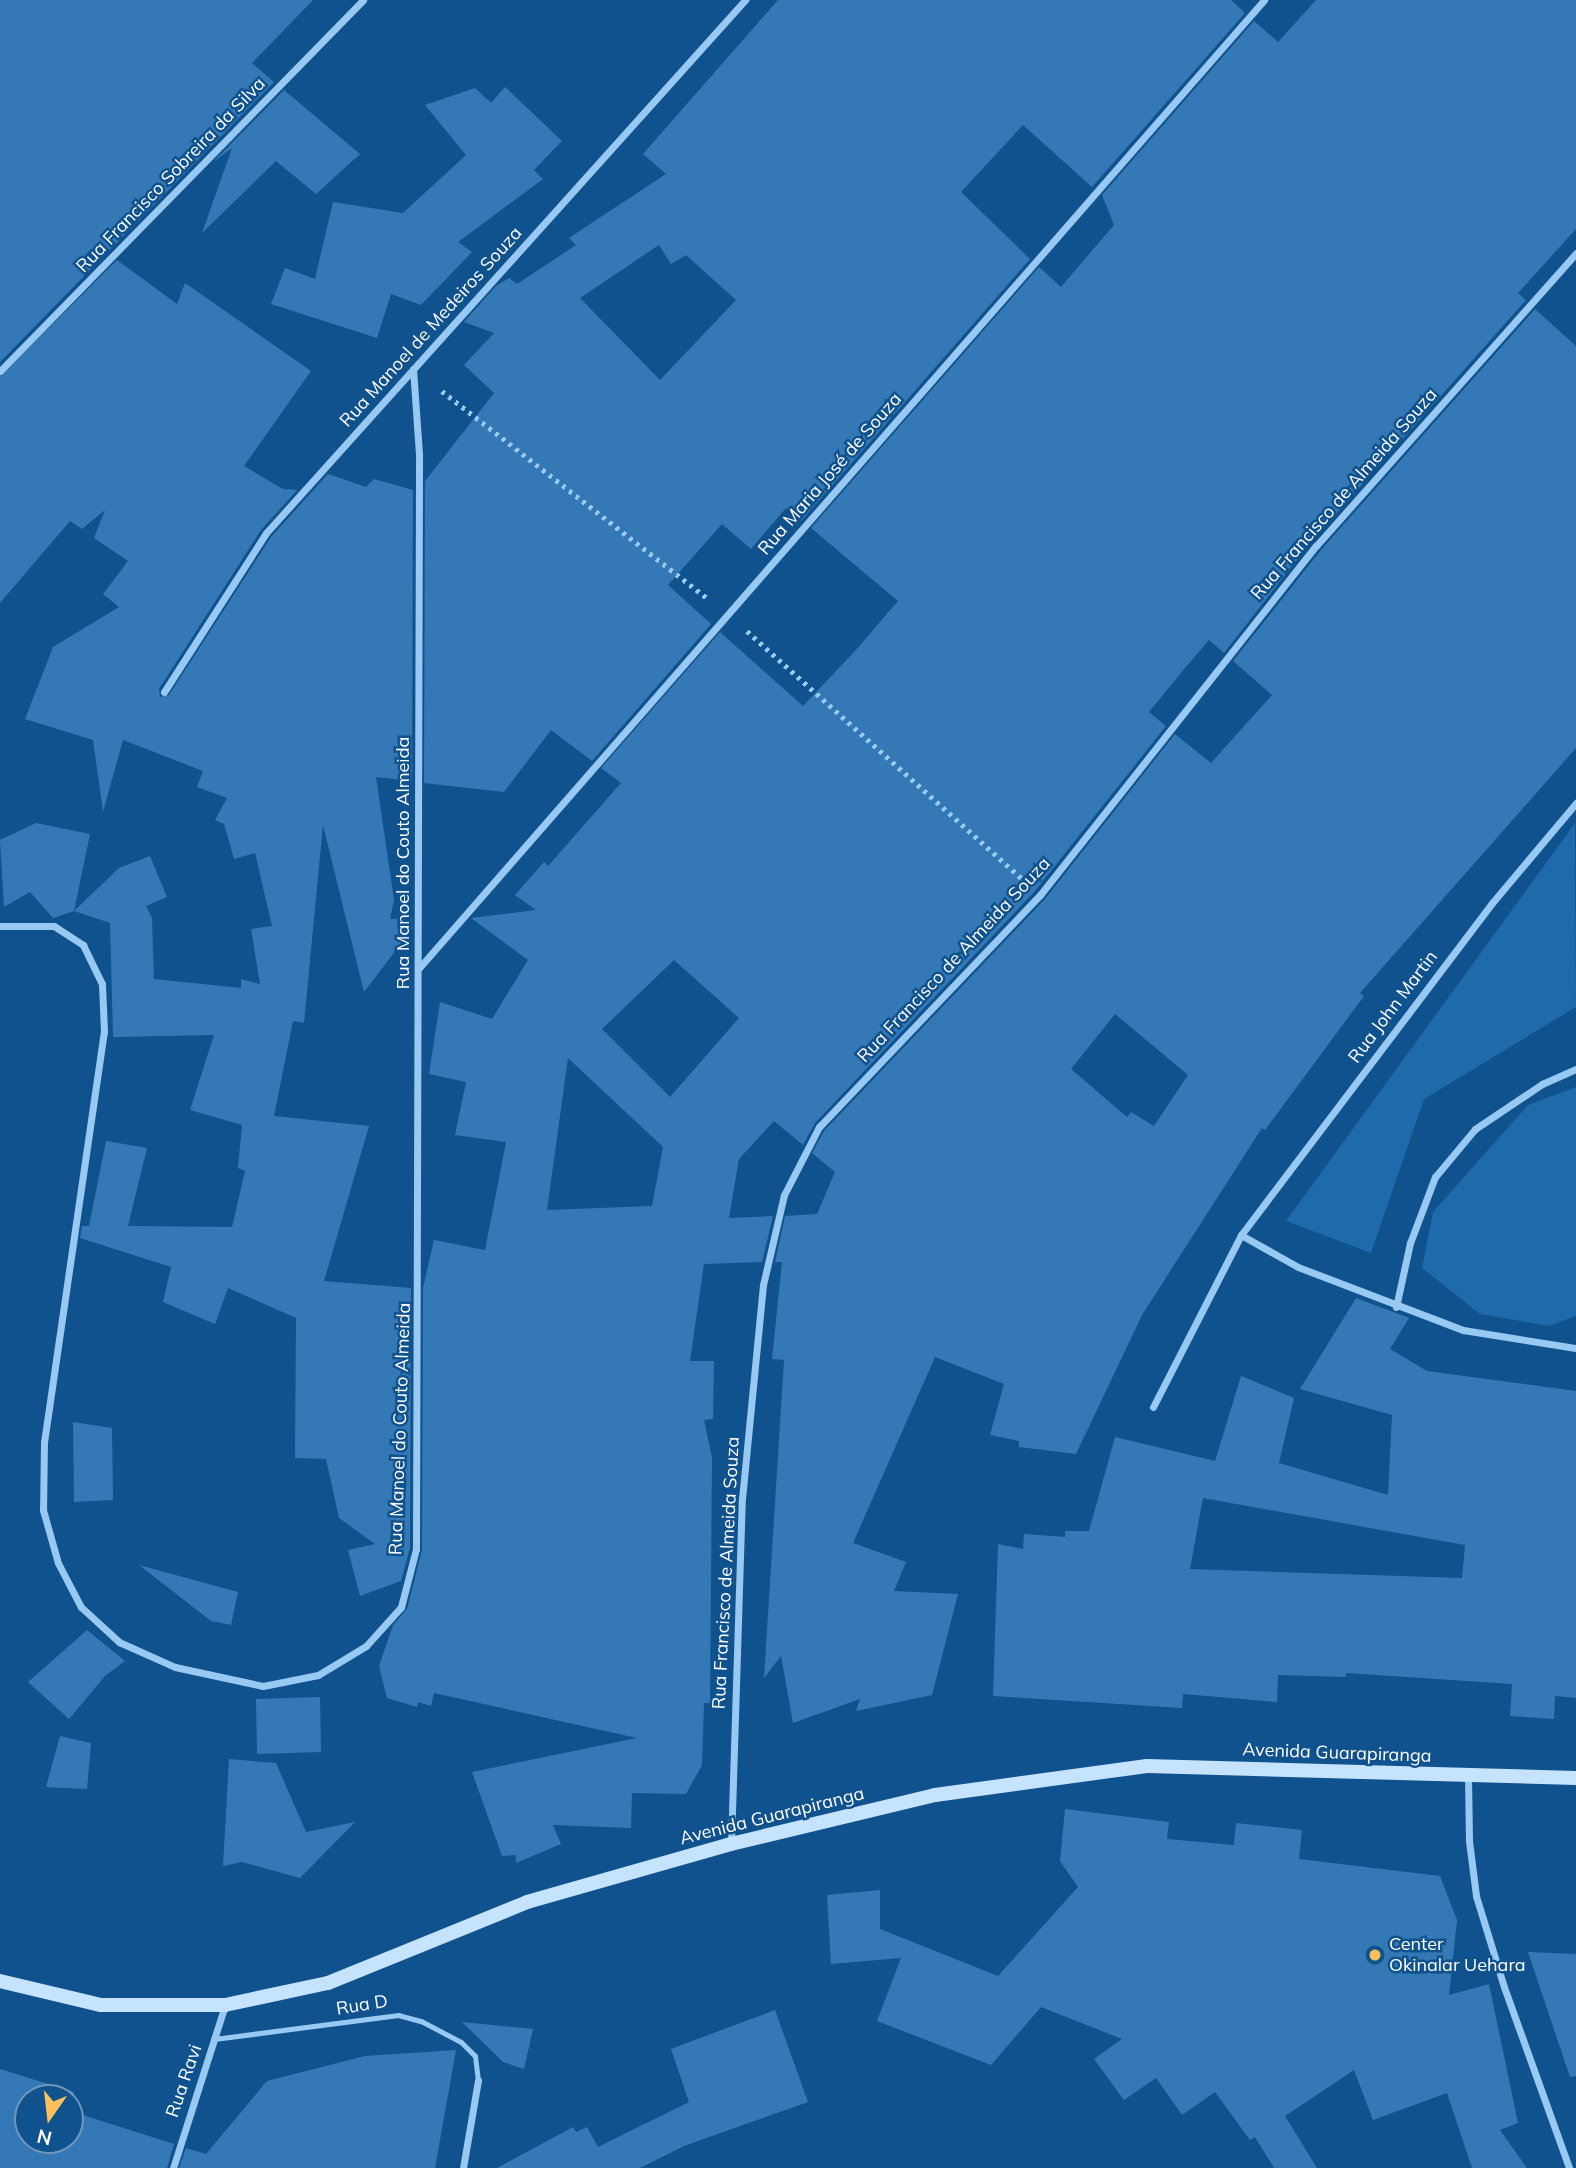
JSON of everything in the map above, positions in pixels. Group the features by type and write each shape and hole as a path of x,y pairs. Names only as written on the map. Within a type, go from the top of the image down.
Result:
{"main road":[{"name":"Avenida Guarapiranga","path":"0,1980 101,2005 225,2004 328,1983 527,1902 731,1844 934,1795 1147,1766 1576,1778"}],"street":[{"name":"Rua Francisco Sobreira da Silva","path":"0,371 363,0"},
{"name":"Rua Manoel de Medeiros Souza","path":"164,692 266,533 745,0"},
{"name":"Rua Maria José de Souza","path":"419,968 1264,0"},
{"name":"Rua Francisco de Almeida Souza","path":"731,1844 742,1499 763,1285 784,1195 819,1127 1040,895 1316,546 1576,253"},
{"name":"Rua Manoel do Couto Almeida","path":"0,926 54,926 83,945 102,984 104,1031 44,1442 43,1510 58,1563 81,1607 119,1642 175,1667 263,1686 318,1675 366,1646 401,1607 416,1549 419,968 415,781 419,454 413,369"},
{"name":"Rua John Martin","path":"1153,1407 1241,1235 1492,903 1576,803"},
{"path":"1396,1307 1409,1242 1435,1177 1475,1129 1542,1084 1576,1069"},
{"path":"1241,1235 1298,1268 1463,1330 1576,1348"},
{"path":"1468,1777 1469,1841 1476,1896 1504,1987 1569,2168"},
{"name":"Rua Ravi","path":"173,2168 225,2004"},
{"name":"Rua D","path":"463,2168 478,2080"}],"lane":[{"name":"Rua D","path":"214,2039 398,2015 421,2021 461,2042 475,2056 478,2080"}],"shaded area":[{"path":"1575,823 1576,1007 1424,1099 1371,1253 1286,1221"},
{"path":"1576,1087 1576,1316 1549,1326 1480,1314 1422,1268 1433,1212 1528,1105"}],"building":[{"path":"0,0 313,0 252,63 274,82 0,362"},
{"path":"778,0 1231,0 1245,13 1092,187 1023,125 961,192 1030,259 801,521 786,508 751,549 722,524 668,585 711,624 592,761 551,730 504,792 424,783 425,481 494,393 464,365 494,333 464,322 496,286 509,278 517,284 576,245 569,238 666,174 643,154","holes":["659,245 671,264 686,255 736,300 660,380 580,298"]},
{"path":"1316,0 1576,0 1576,229 1518,293 1526,300 1311,542 1224,653 1209,640 1149,712 1166,726 1035,891 815,1123 803,1145 774,1121 739,1159 729,1218 773,1216 762,1262 704,1264 690,1361 714,1361 713,1419 704,1420 712,1458 710,1703 704,1703 702,1765 686,1794 632,1793 631,1828 553,1825 561,1844 516,1863 516,1855 502,1856 472,1772 637,1738 434,1693 431,1706 418,1702 417,1707 387,1698 379,1666 393,1625 407,1609 422,1550 423,1288 434,1240 485,1250 506,1142 455,1135 466,1082 429,1074 440,1002 492,1019 528,960 471,918 536,910 515,895 544,862 548,866 621,783 601,768 720,632 803,706 855,651 898,601 811,528 1039,267 1061,287 1114,225 1102,195 1254,21 1278,42","holes":["674,960 739,1018 670,1097 602,1029","568,1058 663,1147 652,1206 547,1210"]},
{"path":"505,87 562,141 534,170 543,179 458,242 472,252 421,305 391,294 377,338 271,304 285,268 315,279 333,202 403,213 466,155 425,105 475,88 491,103"},
{"path":"284,90 360,154 316,194 276,161 202,233 232,148 213,162"},
{"path":"117,260 177,304 185,283 311,371 244,466 283,489 297,490 261,530 159,689 160,697 169,695 271,537 328,474 366,487 374,479 413,490 412,781 376,777 394,900 390,919 412,918 412,929 364,992 323,825 304,1023 293,1021 274,1116 369,1126 324,1281 411,1288 410,1548 401,1581 360,1596 348,1550 375,1544 339,1518 326,1459 295,1458 296,1318 228,1288 215,1324 163,1302 171,1267 80,1238 82,1226 89,1226 106,1141 147,1148 128,1226 232,1227 245,1171 238,1168 242,1125 190,1110 214,1035 113,1037 110,923 74,911 119,868 150,856 167,897 146,906 152,918 154,979 241,988 241,979 260,984 251,929 272,926 255,853 234,859 224,824 215,820 227,798 197,787 203,771 123,740 103,812 93,740 25,719 53,647 119,607 103,594 128,561 94,538 105,510 82,529 70,521 0,603 0,377"},
{"path":"1535,309 1576,346 1576,748 1360,993 1364,996 1265,1130 1262,1128 1142,1315 1076,1454 1019,1447 1019,1441 990,1435 1004,1384 935,1357 853,1543 906,1562 894,1591 958,1594 932,1695 856,1711 860,1699 793,1723 781,1656 764,1678 784,1360 772,1359 782,1262 775,1262 785,1216 817,1214 835,1172 812,1153 824,1131 1045,899 1175,734 1211,763 1272,695 1233,661 1321,550","holes":["1115,1014 1188,1075 1154,1126 1131,1112 1127,1117 1071,1069"]},
{"path":"36,823 90,834 74,911 53,918 30,892 4,907 0,840"},
{"path":"1356,1298 1409,1318 1390,1349 1427,1371 1576,1391 1576,1698 1555,1696 1554,1719 1510,1716 1512,1684 1346,1673 1346,1677 1278,1675 1277,1702 1183,1694 1182,1708 993,1696 998,1544 1023,1549 1024,1534 1065,1537 1065,1531 1089,1531 1115,1437 1215,1461 1241,1376 1294,1398 1279,1463 1388,1495 1392,1415 1300,1389","holes":["1203,1498 1465,1545 1462,1578 1190,1569"]},
{"path":"73,1422 112,1428 113,1500 74,1502"},
{"path":"139,1565 238,1592 231,1625 211,1621"},
{"path":"87,1630 125,1661 105,1676 69,1719 28,1682"},
{"path":"320,1697 321,1752 257,1754 256,1699"},
{"path":"60,1736 91,1743 87,1789 46,1787"},
{"path":"229,1759 276,1763 306,1832 355,1822 300,1878 242,1862 223,1866"},
{"path":"1065,1809 1169,1822 1167,1839 1234,1845 1236,1823 1302,1830 1299,1859 1440,1876 1457,1920 1449,1995 1489,1984 1518,2123 1500,2130 1527,2168 1472,2168 1447,2093 1373,2120 1354,2070 1285,2116 1317,2168 1274,2168 1255,2137 1250,2140 1215,2092 1182,2115 1156,2078 1124,2100 1094,2059 1122,2039 1041,2007 991,2065 877,2021 901,1958 831,1964 827,1895 880,1890 880,1929 998,1976 1078,1887 1060,1861"},
{"path":"1528,1952 1576,1954 1576,2076 1570,2077"},
{"path":"775,2010 808,2102 684,2146 640,2168 497,2168 573,2127 576,2132 587,2127 598,2147 689,2102 671,2049"},
{"path":"462,2022 533,2029 524,2069 503,2062"},
{"path":"456,2050 435,2168 179,2168 186,2148 206,2154 267,2081 365,2056"},
{"path":"0,2069 48,2084 14,2084 14,2154 84,2154 84,2115 174,2144 167,2168 0,2168"}],"place":[{"name":"Center Okinalar Uehara","path":"1375,1955"}]}
